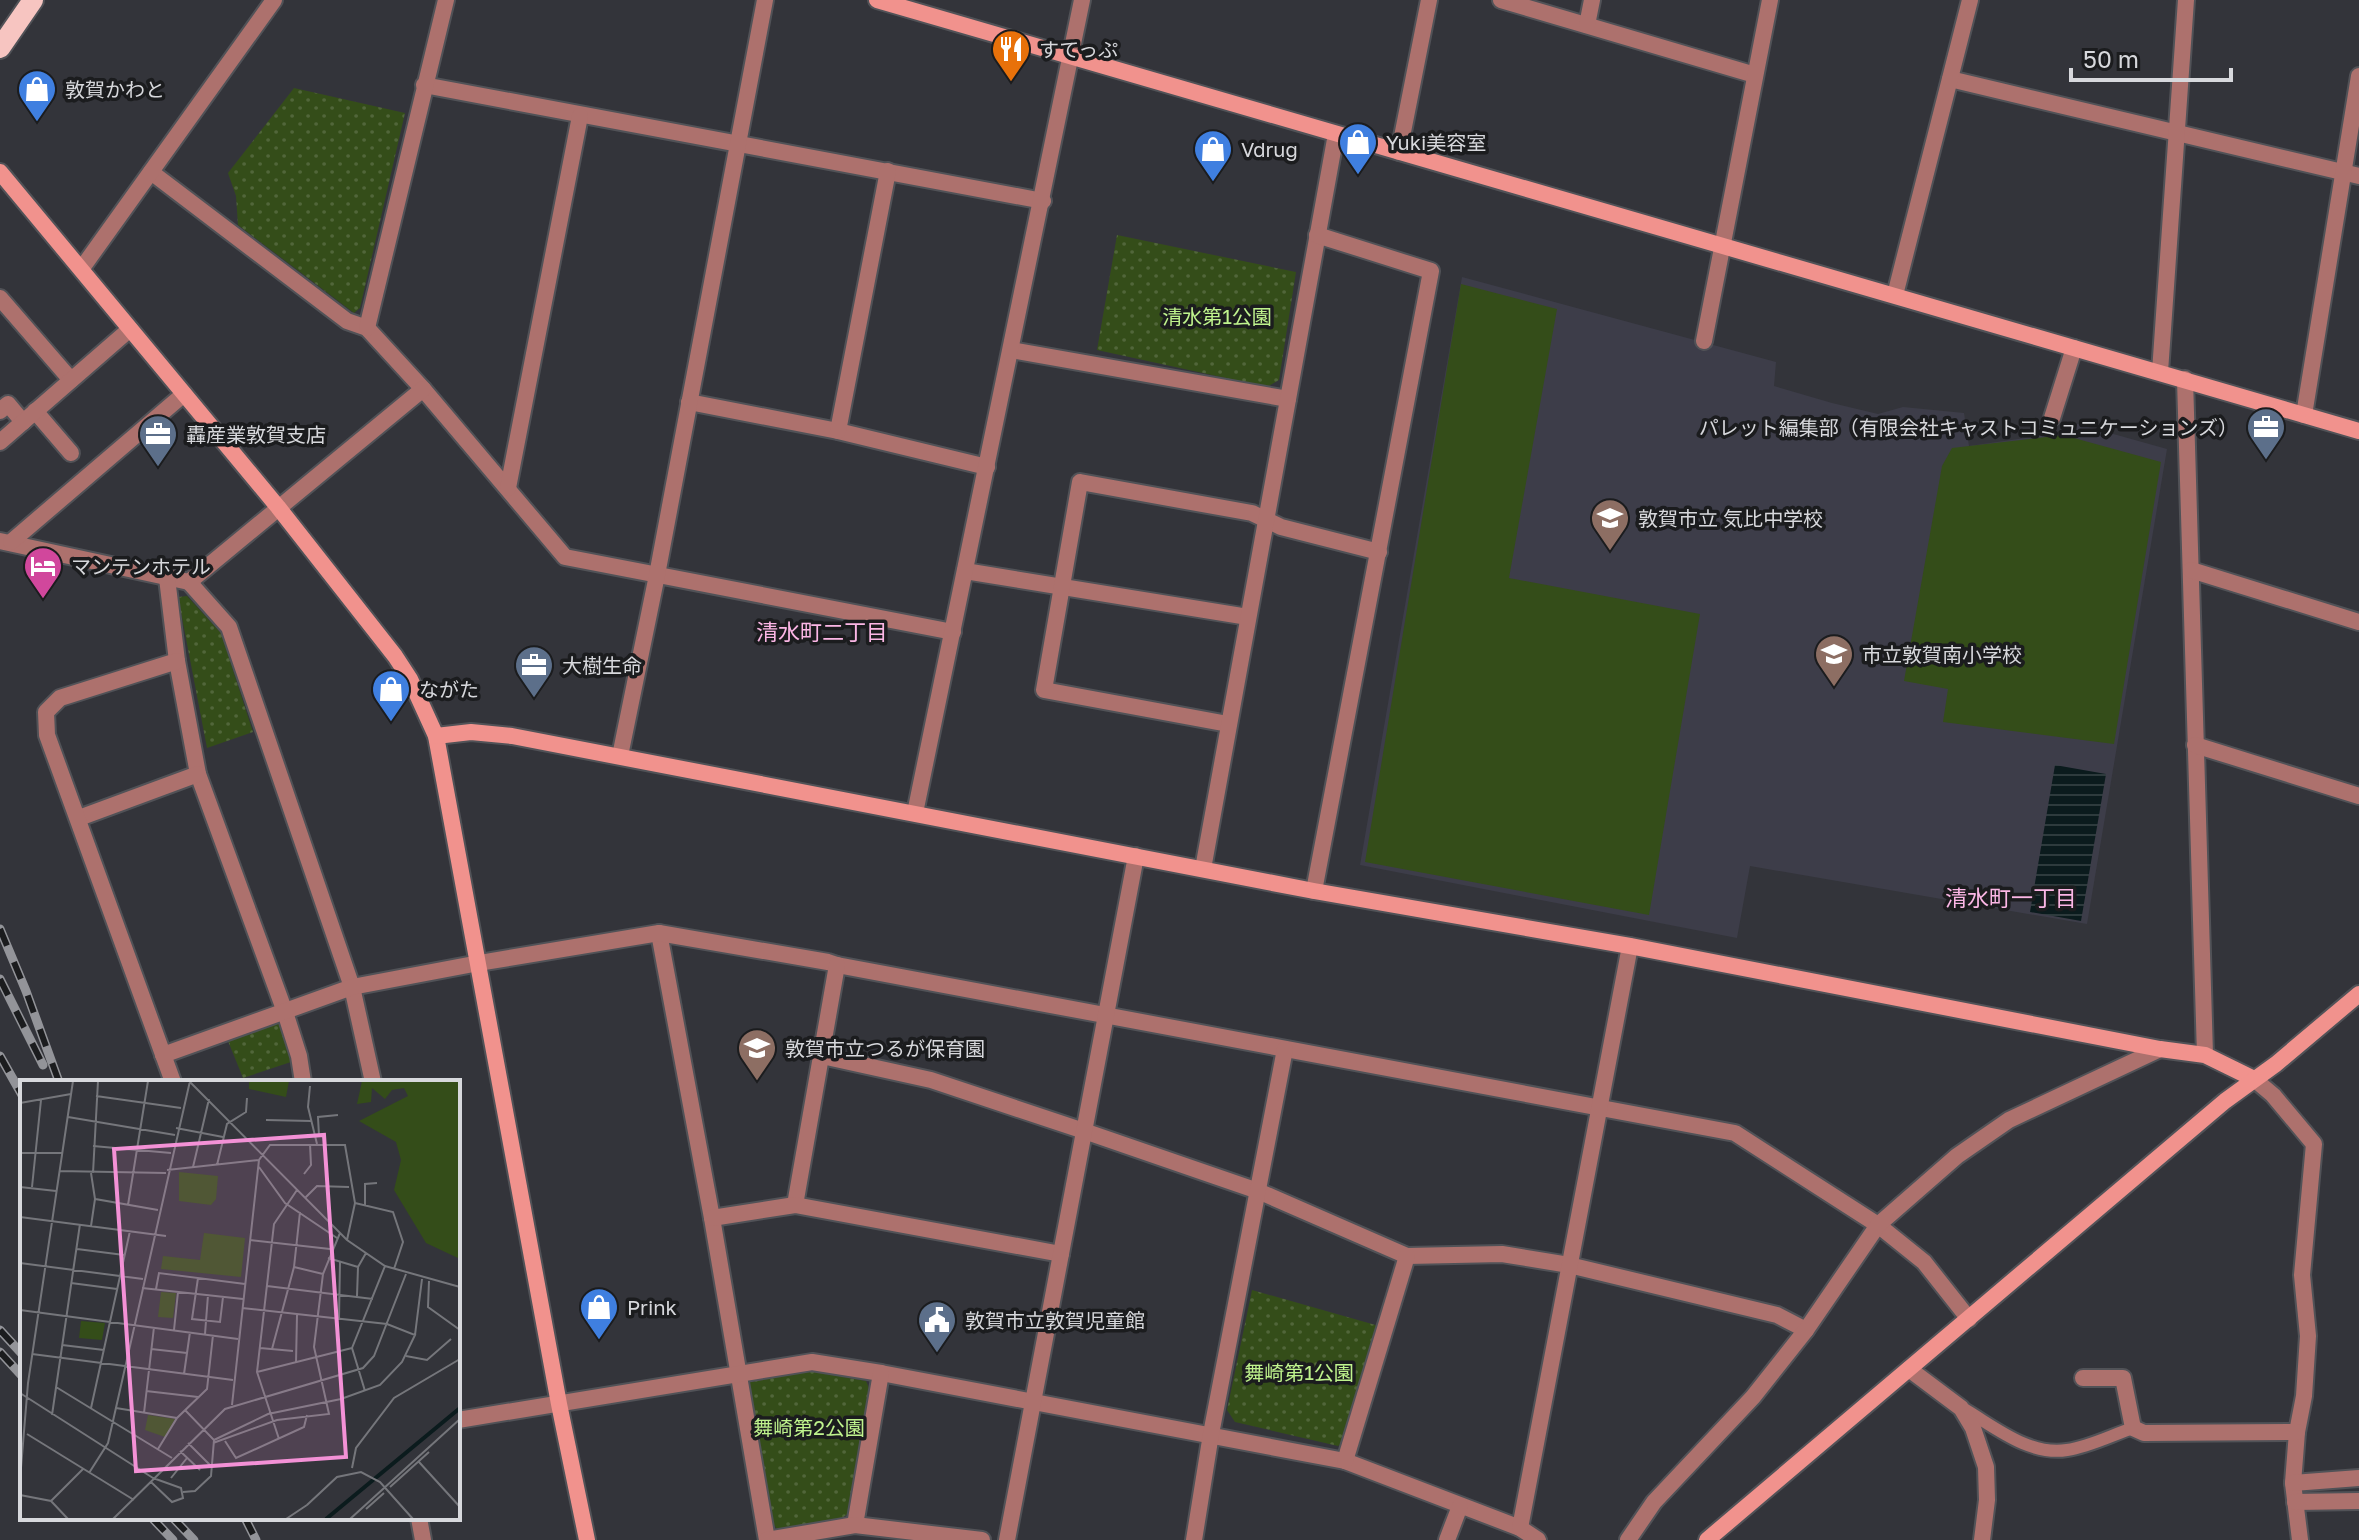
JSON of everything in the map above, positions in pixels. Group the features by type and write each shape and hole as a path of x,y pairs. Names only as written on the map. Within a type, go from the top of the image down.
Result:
{"main road":[{"path":"0,48 33,0"}],"street":[{"path":"82,268 274,0"},
{"path":"367,328 446,0"},
{"path":"620,756 765,0"},
{"path":"877,0 2359,431"},
{"path":"915,813 1082,0"},
{"path":"1399,152 1429,0"},
{"path":"1501,0 1755,75"},
{"path":"1587,25 1592,0"},
{"path":"1704,341 1770,0"},
{"path":"1895,295 1970,0"},
{"path":"2160,372 2186,0"},
{"path":"2304,415 2351,174 2359,76"},
{"path":"1950,79 2351,174"},
{"path":"424,85 1043,201"},
{"path":"508,488 580,116"},
{"path":"1203,869 1336,134"},
{"path":"838,431 888,171"},
{"path":"0,172 278,507 395,656 410,679 436,736 559,1404 587,1540"},
{"path":"151,172 347,321 367,328 423,389 565,557 953,632"},
{"path":"1314,891 1431,271 1317,235"},
{"path":"0,298 71,380"},
{"path":"0,442 130,329"},
{"path":"2052,418 2074,348"},
{"path":"1011,350 1288,399"},
{"path":"2185,379 2205,1055"},
{"path":"189,582 423,389"},
{"path":"6,542 184,394"},
{"path":"689,402 838,431 987,467"},
{"path":"0,411 8,404 29,417 71,453"},
{"path":"1228,724 1044,690 1080,482 1252,513 1281,527 1379,552"},
{"path":"6,542 189,582 229,627 352,987 373,1080"},
{"path":"2191,570 2359,622"},
{"path":"965,571 1248,617"},
{"path":"167,578 177,661 198,774 285,1012 299,1056 303,1080"},
{"path":"172,1080 47,735 46,712 60,698 177,661"},
{"path":"436,736 471,732 512,736 1314,891 1630,946 2160,1049 2205,1055 2254,1079 2273,1095 2314,1144 2302,1275 2308,1336 2293,1483 2300,1540"},
{"path":"2195,745 2359,796"},
{"path":"79,818 198,774"},
{"path":"1007,1540 1136,856"},
{"path":"163,1055 352,987 659,933 1735,1133 1878,1225 1924,1262 1969,1319"},
{"path":"659,933 767,1540 855,1525 982,1540"},
{"path":"1520,1528 1630,946"},
{"path":"795,1205 837,965"},
{"path":"1707,1540 2225,1101 2276,1064 2359,994"},
{"path":"1194,1540 1211,1434 1285,1049"},
{"path":"1628,1540 1654,1502 1753,1397 1806,1330 1878,1225 1957,1156 2009,1120 2160,1049"},
{"path":"822,1056 931,1080 1084,1131 1258,1191 1407,1256 1502,1254 1569,1265 1777,1315 1806,1330"},
{"path":"712,1218 795,1205 1061,1254"},
{"path":"1345,1461 1407,1256"},
{"path":"460,1420 812,1362 1345,1461 1520,1528 1538,1540"},
{"path":"1909,1369 1961,1408 1973,1428 1986,1467 1987,1500 1982,1540"},
{"path":"855,1525 881,1373"},
{"path":"2083,1378 2123,1378 2133,1428 2144,1433 2297,1432"},
{"path":"2293,1483 2359,1478"},
{"path":"2295,1502 2359,1501"},
{"path":"1447,1540 1460,1506"},
{"path":"419,1520 423,1540"}],"lane":[{"path":"1961,1408 2025,1445 2047,1451 2068,1450 2133,1428"}],"shaded area":[{"path":"1462,277 1776,362 1774,386 1832,403 1878,414 1903,407 1964,413 1969,446 2067,432 2067,421 2167,449 2087,924 1750,866 1737,938 1360,865"},
{"path":"2055,765 2106,774 2081,921 2030,912"}],"green space":[{"path":"294,88 405,113 360,308 354,313 238,225 236,196 228,173"},
{"name":"清水第1公園","path":"1117,235 1296,272 1279,380 1267,387 1097,350"},
{"path":"1461,284 1557,309 1509,578 1700,614 1649,915 1365,862"},
{"path":"2063,435 2161,462 2114,744 1943,722 1948,689 1904,681 1942,466 1952,448"},
{"path":"187,596 221,633 253,732 207,748 178,597"},
{"path":"280,1022 291,1062 243,1078 228,1041"},
{"name":"舞崎第1公園","path":"1252,1290 1379,1326 1345,1441 1338,1446 1235,1422 1227,1410"},
{"name":"舞崎第2公園","path":"810,1371 866,1381 869,1388 849,1513 842,1518 777,1529 771,1521 745,1389 750,1382"}],"railway":[{"path":"0,929 58,1080"},
{"path":"0,979 43,1065"},
{"path":"0,1056 20,1091"},
{"path":"0,1330 20,1352"},
{"path":"0,1352 20,1374"},
{"path":"154,1520 173,1540"},
{"path":"175,1520 194,1540"},
{"path":"246,1520 256,1540"}],"place":[{"name":"すてっぷ","path":"1011,83"},
{"name":"敦賀かわと","path":"37,123"},
{"name":"Yuki美容室","path":"1358,176"},
{"name":"Vdrug","path":"1213,183"},
{"name":"パレット編集部（有限会社キャストコミュニケーションズ）","path":"2266,461"},
{"name":"轟産業敦賀支店","path":"158,468"},
{"name":"敦賀市立 気比中学校","path":"1610,552"},
{"name":"マンテンホテル","path":"43,600"},
{"name":"市立敦賀南小学校","path":"1834,688"},
{"name":"大樹生命","path":"534,699"},
{"name":"ながた","path":"391,723"},
{"name":"敦賀市立つるが保育園","path":"757,1082"},
{"name":"Prink","path":"599,1341"},
{"name":"敦賀市立敦賀児童館","path":"937,1354"}],"district":[{"name":"清水町二丁目","path":"822,631"},
{"name":"清水町一丁目","path":"2011,897"}]}
